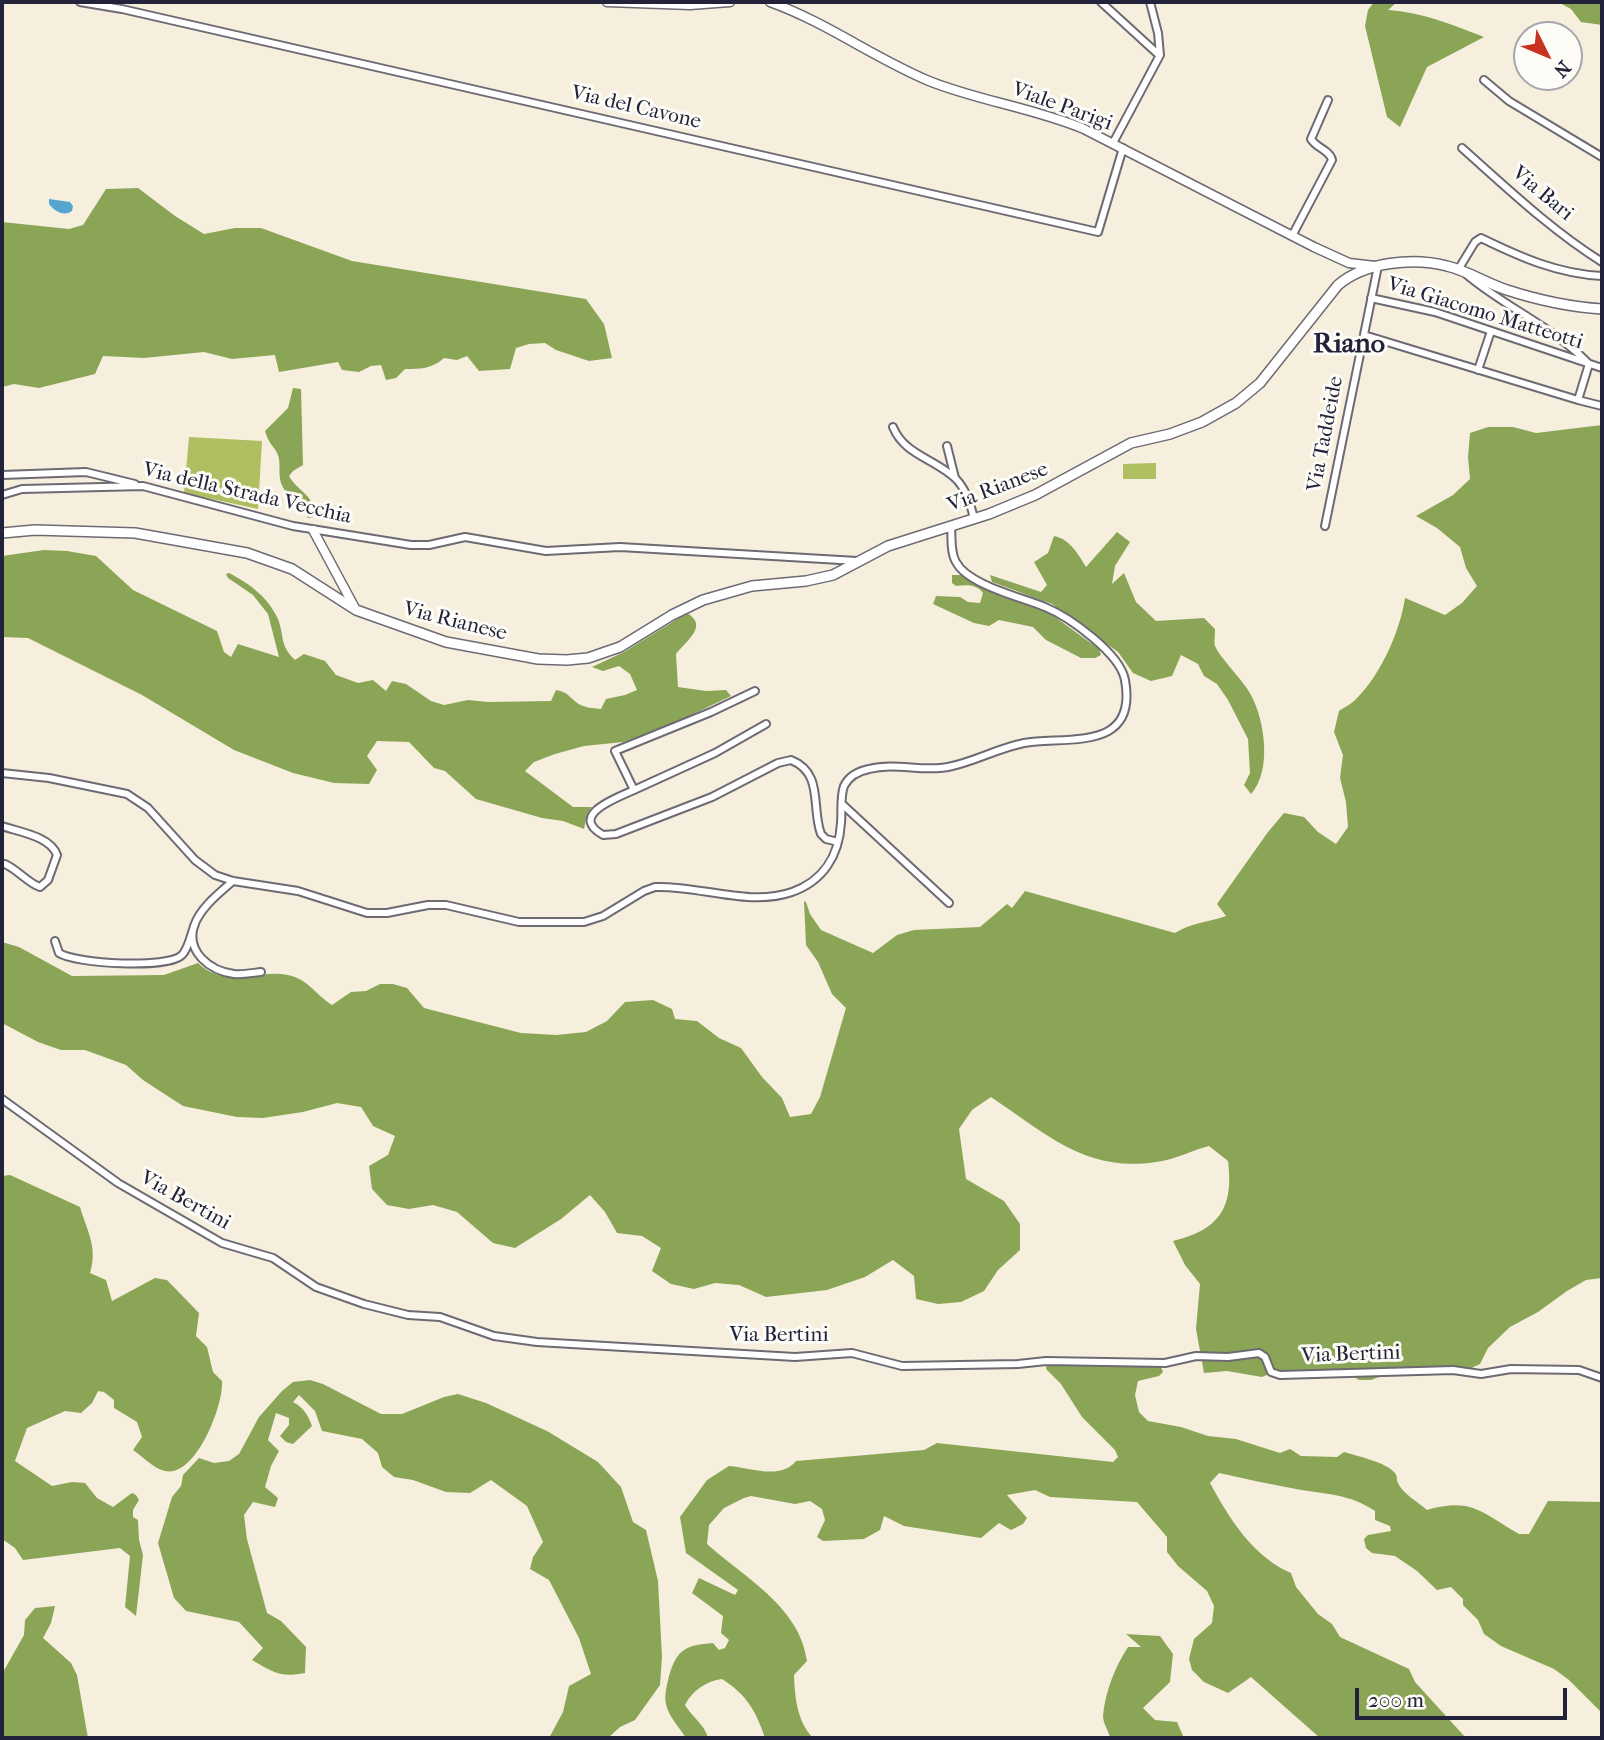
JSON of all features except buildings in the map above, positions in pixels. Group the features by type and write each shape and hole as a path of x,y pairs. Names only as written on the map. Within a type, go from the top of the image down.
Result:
{"main road":[{"name":"Via Rianese","path":"2,533 35,530 135,533 247,553 292,569 356,610 392,625 470,648 548,660 576,660 620,647 672,615 710,597 758,585 824,578 888,546 974,519 1035,495 1131,443 1185,429 1233,405 1249,393 1338,285 1355,274 1378,266 1424,262 1460,270 1521,294 1579,307 1602,309"}],"street":[{"name":"Via del Cavone","path":"80,2 122,9 1098,232 1123,148"},
{"path":"607,2 730,2"},
{"name":"Viale Parigi","path":"770,2 812,20 931,82 1069,123 1346,261 1378,266"},
{"path":"1101,2 1160,55"},
{"path":"1113,143 1160,55 1150,2"},
{"path":"1484,80 1509,101 1602,157"},
{"path":"1292,236 1332,160 1330,154 1316,146 1311,139 1328,100"},
{"name":"Via Bari","path":"1462,148 1524,204 1602,262"},
{"path":"1578,400 1589,364 1564,341 1460,270 1475,242 1481,238 1516,256 1570,272 1602,276"},
{"name":"Via Taddeide","path":"1325,526 1378,266"},
{"name":"Via Giacomo Matteotti","path":"1371,298 1435,312 1602,368"},
{"path":"1478,370 1491,331"},
{"path":"1364,335 1602,406"},
{"path":"894,427 905,445 955,478"},
{"path":"947,446 955,478 966,495 974,519"},
{"path":"2,475 89,473 143,486"},
{"name":"Via della Strada Vecchia","path":"2,495 22,489 143,486 293,526 415,546 465,537 546,551 620,547 860,561"},
{"path":"2,773 49,778 127,794 148,808 204,869 215,875 233,881 298,891 367,914 446,905 519,922 579,923 603,916 655,887 761,896 790,892 808,885 822,874 832,859 838,842 843,789 847,782 864,770 882,766 943,768 1024,743 1093,738 1110,730 1124,712 1125,677 1107,652 1057,613 985,584 962,570 954,557 951,526"},
{"path":"313,530 356,610"},
{"path":"634,790 615,751 755,691"},
{"path":"766,724 715,753 595,810 591,820 597,831 605,835 615,834 712,797 781,761 793,760 804,769 813,783 821,834 826,839 838,842"},
{"path":"842,804 949,903"},
{"path":"2,826 41,841 54,849 57,855 48,880 40,887 34,886 22,873 5,864"},
{"path":"55,941 59,953 71,959 127,963 174,959 181,955 204,911 233,881"},
{"path":"195,924 192,937 194,946 208,965 236,975 261,972"},
{"name":"Via Bertini","path":"2,1099 113,1179 212,1238 268,1256 312,1285 347,1299 408,1315 447,1319 500,1338 795,1357 852,1353 902,1366 1024,1364 1058,1360 1165,1363 1196,1356 1228,1357 1259,1353 1265,1357 1270,1370 1280,1375 1453,1370 1481,1374 1511,1369 1579,1370 1602,1378"}],"green space":[{"path":"1374,2 1397,2 1388,10 1425,16 1484,37 1427,67 1400,127 1387,117 1365,26 1368,10"},
{"path":"1558,2 1602,2 1602,25 1580,21 1571,9"},
{"path":"138,188 204,234 235,228 261,228 352,261 586,299 604,324 612,358 589,361 556,350 545,343 529,344 516,348 510,369 479,371 467,356 457,360 444,358 430,366 405,369 396,378 386,380 381,365 359,372 342,370 338,362 279,372 275,355 232,359 204,352 144,358 103,356 95,374 39,388 14,384 2,387 2,222 69,229 83,225 106,189"},
{"path":"293,388 301,389 303,465 289,476 310,499 314,510 313,517 308,518 283,487 278,455 265,431 288,408"},
{"path":"1602,425 1602,1278 1586,1280 1510,1327 1488,1348 1480,1364 1458,1374 1442,1375 1413,1368 1398,1370 1371,1380 1359,1380 1344,1371 1274,1372 1262,1377 1227,1371 1204,1373 1196,1329 1200,1284 1185,1265 1173,1241 1202,1230 1212,1223 1225,1204 1228,1192 1228,1161 1209,1146 1162,1161 1136,1164 1112,1162 1090,1157 1051,1138 991,1097 972,1110 959,1129 966,1179 1004,1201 1020,1224 1020,1250 998,1270 984,1291 961,1302 938,1304 916,1299 914,1276 893,1260 865,1277 827,1290 766,1297 739,1285 715,1283 694,1289 671,1284 652,1271 661,1248 642,1236 617,1233 605,1212 590,1195 561,1219 515,1248 493,1243 457,1212 433,1205 409,1209 387,1205 372,1189 369,1166 388,1155 395,1136 373,1126 361,1107 337,1103 263,1118 237,1117 183,1106 143,1080 126,1065 85,1050 61,1050 38,1042 2,1023 2,942 19,947 72,976 164,975 198,963 208,971 230,977 288,975 306,984 332,1005 351,992 366,991 380,984 393,984 407,988 424,1008 521,1033 556,1035 586,1032 607,1021 625,1002 653,1000 672,1009 675,1019 697,1021 719,1038 741,1048 762,1077 782,1098 790,1117 811,1114 820,1097 846,1008 832,994 818,962 806,945 804,901 821,930 873,953 897,935 914,930 980,927 1007,904 1012,908 1025,891 1175,933 1226,916 1217,904 1284,813 1304,817 1318,832 1336,844 1348,827 1340,778 1343,755 1334,732 1339,711 1357,698 1374,677 1394,638 1405,598 1445,615 1462,603 1477,586 1466,568 1460,547 1437,528 1416,516 1453,495 1470,479 1470,433 1488,427 1513,427 1536,433"},
{"path":"189,437 262,441 258,509 184,493"},
{"path":"1156,463 1156,479 1123,479 1123,464"},
{"path":"1117,532 1130,542 1115,566 1112,584 1124,573 1136,602 1156,621 1204,618 1215,629 1218,651 1251,695 1263,732 1264,759 1258,784 1251,794 1244,785 1250,773 1248,739 1228,700 1217,684 1204,676 1198,664 1181,655 1172,676 1151,681 1133,673 1118,652 1052,604 992,582 990,575 1041,592 1047,585 1034,562 1048,553 1054,536 1069,544 1086,567"},
{"path":"44,550 96,556 133,590 217,631 224,652 231,657 238,644 279,657 268,614 253,595 228,578 226,574 229,573 251,587 269,604 278,619 284,645 295,660 304,654 325,661 336,675 358,683 373,680 386,691 392,681 406,684 431,701 444,705 468,700 551,701 556,690 566,693 582,705 601,709 606,699 637,690 630,674 619,666 603,671 592,667 624,652 687,613 696,623 696,628 676,654 678,687 706,691 726,690 731,696 668,726 623,742 584,746 534,762 525,771 573,807 592,807 587,814 584,829 476,799 445,771 434,768 409,742 377,741 367,756 377,770 369,784 334,783 293,773 234,750 142,695 28,638 2,637 2,556"},
{"path":"952,575 962,575 997,593 1048,612 1099,649 1101,655 1081,658 1046,640 1033,627 999,620 989,626 974,623 933,604 936,596 960,597 968,602 980,603 983,593 980,590 971,586 956,586 952,583"},
{"path":"10,1175 80,1207 92,1247 90,1273 106,1280 112,1301 155,1278 167,1280 199,1313 196,1336 207,1347 213,1372 222,1381 218,1406 206,1437 187,1463 176,1470 161,1470 133,1450 142,1437 137,1422 114,1408 114,1400 104,1392 98,1391 92,1403 81,1413 65,1411 27,1428 15,1461 52,1486 72,1482 85,1483 97,1498 113,1507 132,1493 139,1500 133,1510 133,1517 138,1520 143,1555 136,1616 125,1607 130,1556 120,1548 23,1560 15,1548 2,1539 2,1176"},
{"path":"1047,1363 1161,1367 1163,1372 1159,1376 1138,1381 1135,1395 1139,1412 1148,1421 1181,1427 1208,1436 1236,1439 1280,1453 1290,1449 1301,1456 1337,1457 1344,1452 1391,1469 1403,1491 1427,1510 1442,1506 1466,1506 1519,1534 1529,1534 1548,1501 1602,1502 1602,1713 1554,1669 1501,1646 1484,1634 1478,1620 1463,1605 1463,1599 1451,1587 1437,1590 1417,1571 1395,1556 1372,1553 1366,1548 1364,1539 1368,1535 1391,1531 1390,1526 1375,1520 1375,1511 1366,1505 1337,1496 1219,1473 1210,1483 1225,1510 1254,1547 1277,1566 1291,1573 1296,1587 1318,1614 1332,1624 1340,1637 1409,1669 1415,1682 1466,1738 1320,1738 1251,1677 1228,1693 1204,1682 1192,1670 1189,1659 1194,1639 1212,1623 1214,1606 1207,1591 1178,1566 1167,1552 1167,1537 1137,1502 1050,1497 1035,1490 1007,1495 1027,1518 1023,1524 1011,1530 999,1523 981,1538 904,1526 884,1516 880,1530 864,1539 823,1541 817,1537 825,1520 822,1509 810,1501 795,1504 751,1496 724,1508 709,1525 707,1544 769,1595 794,1625 807,1661 794,1675 796,1701 803,1724 813,1738 765,1738 749,1704 722,1679 700,1687 685,1705 708,1738 686,1738 667,1708 665,1697 675,1660 689,1647 713,1643 719,1650 725,1648 729,1640 721,1633 723,1616 692,1593 699,1578 735,1595 738,1590 686,1553 680,1517 707,1480 729,1466 774,1471 790,1467 796,1461 924,1450 937,1443 1113,1462 1118,1457 1115,1450 1082,1417 1061,1384 1046,1369"},
{"path":"310,1380 381,1414 402,1414 458,1394 486,1403 547,1431 598,1462 621,1487 633,1522 646,1530 658,1581 662,1657 660,1685 635,1720 620,1727 608,1738 549,1738 563,1712 569,1686 591,1674 579,1638 549,1580 530,1569 533,1557 543,1542 527,1506 491,1480 470,1493 446,1492 413,1480 394,1477 382,1467 378,1453 362,1439 322,1431 315,1411 299,1395 293,1402 305,1412 312,1426 293,1444 286,1442 280,1436 289,1425 289,1418 276,1413 268,1440 279,1451 265,1487 278,1498 275,1507 253,1502 244,1515 247,1539 267,1613 281,1621 306,1647 305,1673 277,1673 252,1660 263,1648 239,1622 186,1611 174,1598 158,1543 172,1497 181,1486 183,1475 199,1458 214,1463 229,1461 239,1454 259,1417 282,1391 293,1382"},
{"path":"55,1606 51,1623 43,1638 71,1663 77,1675 88,1738 2,1738 2,1674 24,1635 25,1620 35,1608"},
{"path":"1126,1634 1160,1636 1173,1654 1170,1682 1143,1708 1155,1720 1177,1722 1184,1738 1110,1737 1103,1716 1111,1680 1128,1647 1141,1647"}],"water":[{"path":"49,199 70,202 72,211 56,211 49,204"}],"district":[{"name":"Riano","path":"1349,345"}]}
